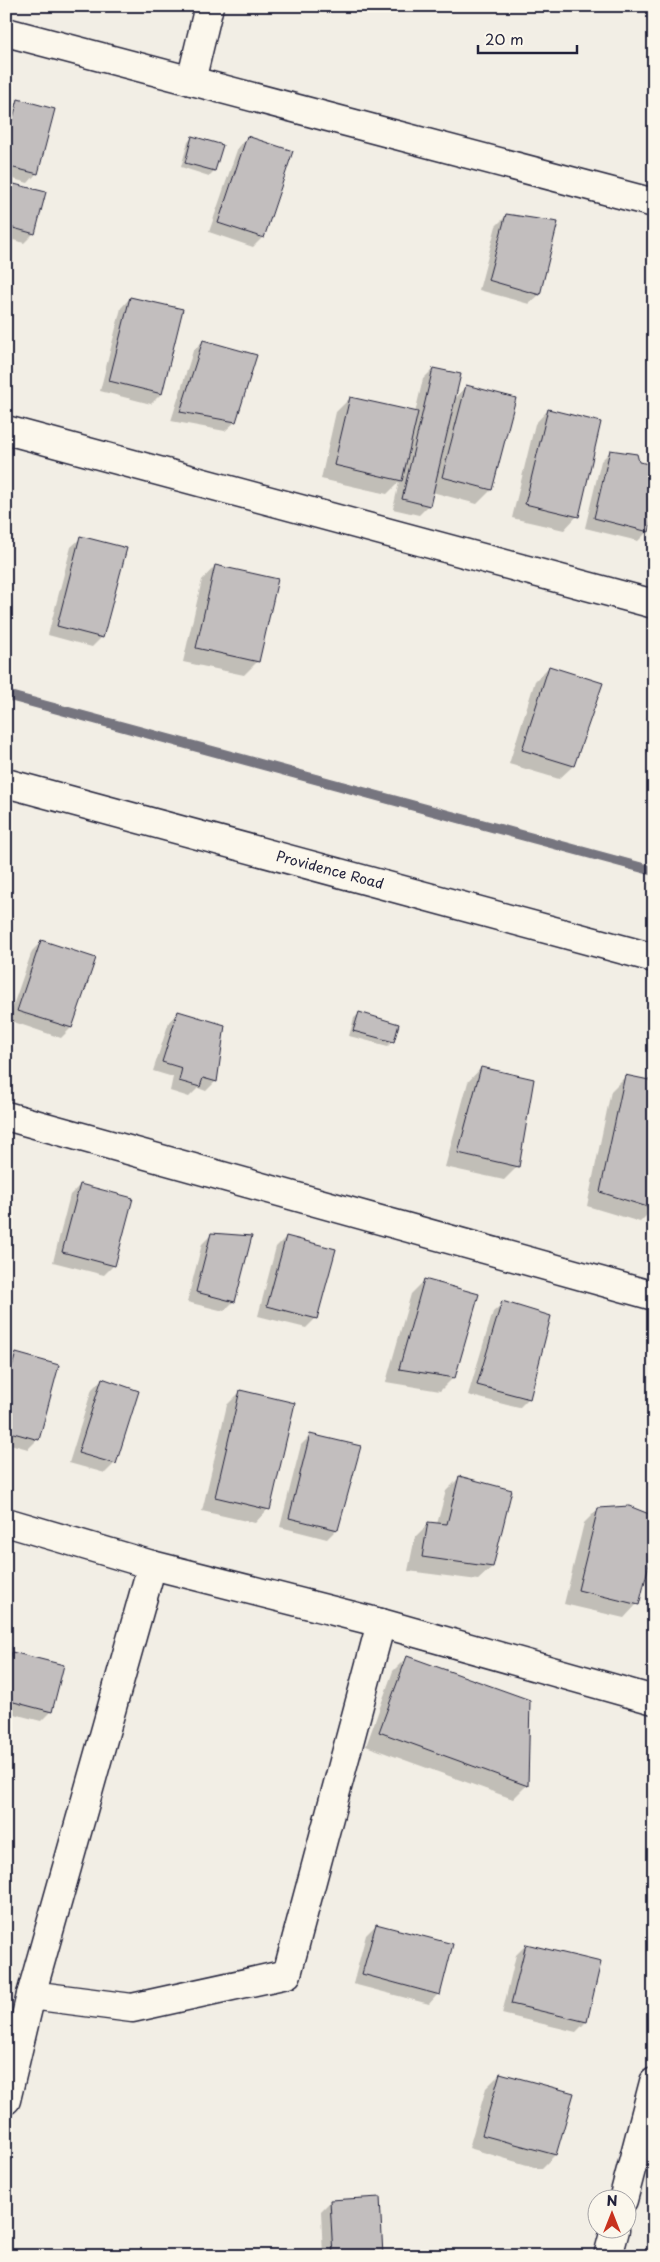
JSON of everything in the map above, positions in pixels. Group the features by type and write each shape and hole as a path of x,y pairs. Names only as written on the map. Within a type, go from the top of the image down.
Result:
{"street":[{"path":"190,81 209,6"},
{"path":"6,32 654,203"},
{"path":"6,430 654,604"},
{"name":"Providence Road","path":"6,783 654,958"},
{"path":"6,1116 654,1296"},
{"path":"6,1522 152,1565 381,1623 654,1700"},
{"path":"6,2100 31,1995 152,1565"},
{"path":"31,1995 132,2008 287,1974 381,1623"},
{"path":"626,2190 654,2082"},
{"path":"608,2256 612,2240"}],"building":[{"path":"18,99 55,109 38,174 6,166 6,146"},
{"path":"192,136 223,145 215,171 185,163"},
{"path":"247,136 293,151 264,238 218,223"},
{"path":"6,182 46,192 35,234 6,226"},
{"path":"506,214 558,222 540,295 488,280"},
{"path":"130,297 183,309 162,394 109,381"},
{"path":"203,340 257,355 236,422 180,412"},
{"path":"433,368 461,374 430,506 402,499"},
{"path":"466,385 516,398 492,490 442,477"},
{"path":"350,397 418,412 402,481 334,465"},
{"path":"548,409 601,422 579,517 525,504"},
{"path":"610,450 637,454 639,462 654,465 654,510 649,532 594,518"},
{"path":"80,536 127,548 103,638 57,626"},
{"path":"215,565 278,579 259,662 196,648"},
{"path":"549,666 603,683 574,766 522,750"},
{"path":"41,940 96,958 72,1028 17,1011"},
{"path":"178,1011 225,1025 217,1082 203,1078 200,1087 179,1081 182,1068 162,1062"},
{"path":"359,1012 399,1024 394,1042 353,1031"},
{"path":"481,1067 534,1079 519,1167 458,1153"},
{"path":"625,1075 654,1081 654,1209 600,1192"},
{"path":"80,1184 133,1198 115,1266 62,1252"},
{"path":"211,1233 252,1236 235,1302 196,1292"},
{"path":"286,1236 336,1249 317,1319 267,1306"},
{"path":"424,1279 479,1294 455,1378 399,1369"},
{"path":"502,1301 551,1316 530,1399 477,1385"},
{"path":"16,1353 59,1365 39,1440 6,1431 6,1387"},
{"path":"102,1378 139,1391 116,1464 78,1453"},
{"path":"240,1390 295,1403 270,1510 215,1497"},
{"path":"310,1434 361,1446 338,1530 289,1518"},
{"path":"459,1476 512,1490 493,1567 422,1557 428,1522 447,1524"},
{"path":"629,1506 654,1516 654,1544 639,1605 578,1590 598,1508"},
{"path":"12,1652 64,1665 52,1712 6,1700 6,1673"},
{"path":"407,1656 530,1700 528,1786 379,1732"},
{"path":"6,1888 13,1889 6,1929"},
{"path":"376,1924 453,1944 440,1995 362,1974"},
{"path":"526,1944 601,1962 587,2022 511,2004"},
{"path":"500,2073 574,2093 556,2155 482,2135"},
{"path":"380,2197 383,2256 333,2256 330,2200"}],"waterway":[{"path":"6,695 654,871"}]}
